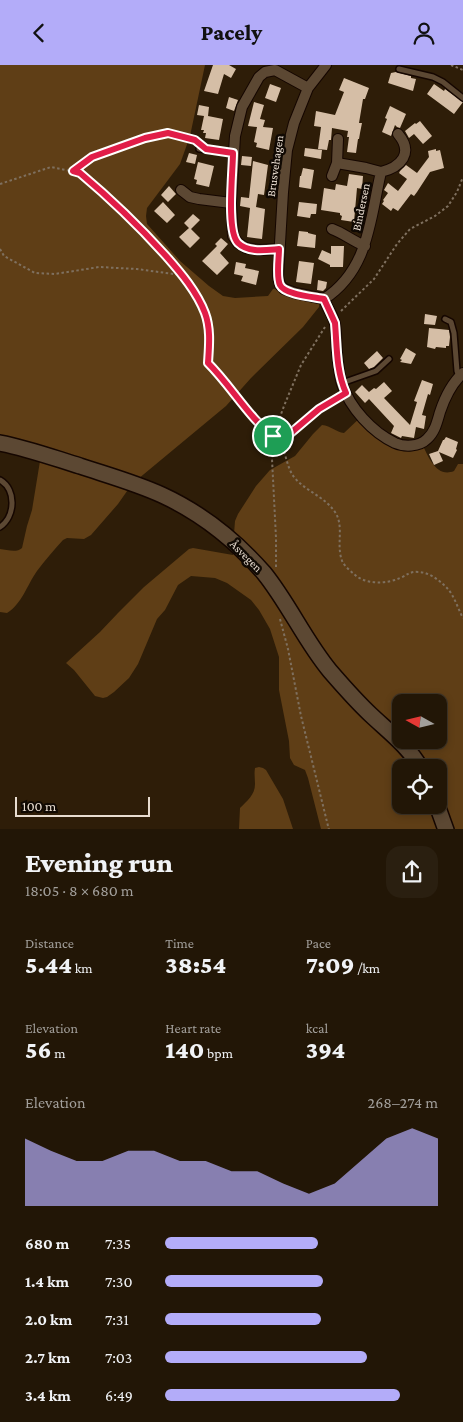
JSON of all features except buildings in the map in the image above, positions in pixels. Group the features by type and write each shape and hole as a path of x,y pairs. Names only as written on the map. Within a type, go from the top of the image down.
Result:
{"main road":[{"name":"Åsvegen","path":"0,443 14,445 162,495 188,508 218,529 244,553 273,586 328,669 351,695 400,741 414,759"},
{"path":"440,814 446,829"}],"street":[{"name":"Brusvehagen","path":"324,299 284,289 280,285 278,277 287,150 294,123 308,88 326,65"},
{"path":"279,249 259,250 246,248 238,243 233,236 231,203 235,136 242,107 259,77 265,73 276,67 308,88"},
{"name":"Bindersen","path":"337,163 381,172 392,169 401,163 405,155 403,140 398,134"},
{"path":"332,175 337,163 338,139"},
{"name":"Bindersen","path":"324,299 336,292 357,265 371,224 381,172"},
{"path":"181,190 190,197 231,203"},
{"name":"Bindersen","path":"332,229 364,246"},
{"path":"324,299 335,323 338,363 343,388 364,419 387,439 398,444 418,445 427,440 436,427 452,384 461,375"}],"lane":[{"path":"399,69 444,82 463,98"},
{"path":"202,149 233,153"},
{"path":"445,319 451,322 454,333 457,371 461,375"},
{"path":"343,388 376,371 389,359"},
{"path":"0,481 9,490 12,505 10,516 0,527"}],"path":[{"path":"451,65 463,70"},
{"path":"73,171 92,157 145,138 168,133 195,140 202,149"},
{"path":"0,184 51,167 80,173 142,229 190,285 205,314 209,332 208,363 253,417 279,443 290,471 296,480 327,502 336,513 340,524 339,543 344,565 364,581 375,583 419,571 431,575 448,589 463,618"},
{"path":"273,586 276,538 272,459 273,436 301,365 329,321 374,279 397,244 410,229 434,216 448,205 463,177"},
{"path":"0,249 4,256 35,273 55,274 99,267 137,269 182,275"},
{"path":"279,443 343,388"},
{"path":"279,614 301,717 329,829"}],"shaded area":[{"path":"0,65 205,65 190,136 180,164 147,208 147,224 180,261 223,296 235,298 268,296 273,289 277,288 321,294 319,307 303,327 251,378 226,406 132,484 118,504 91,535 84,539 67,538 63,540 37,571 17,605 7,613 0,612 0,549 15,551 22,548 32,510 40,461 0,440"},
{"path":"364,414 392,436 423,446 434,466 443,472 454,471 458,464 463,464 463,829 321,829 305,770 294,765 290,758 289,741 279,690 279,657 270,629 251,600 227,583 215,578 191,576 178,585 165,610 157,619 138,664 129,678 107,697 95,696 66,663 100,632 144,587 189,549 193,548 233,555 235,551 235,521 256,486 270,470 295,456 322,425 344,433"},
{"path":"259,767 266,770 283,799 293,829 239,829 240,808 254,791 255,768"}],"route":[{"path":"168,133 195,140 206,149 233,153 231,203 233,236 238,243 246,248 259,250 279,249 278,277 280,285 284,289 295,293 324,299 335,323 335,339 341,383 346,393 319,409 279,443 273,436 253,417 208,363 209,332 205,314 190,285 142,229 80,173 73,171 92,157 145,138 168,133"}]}
